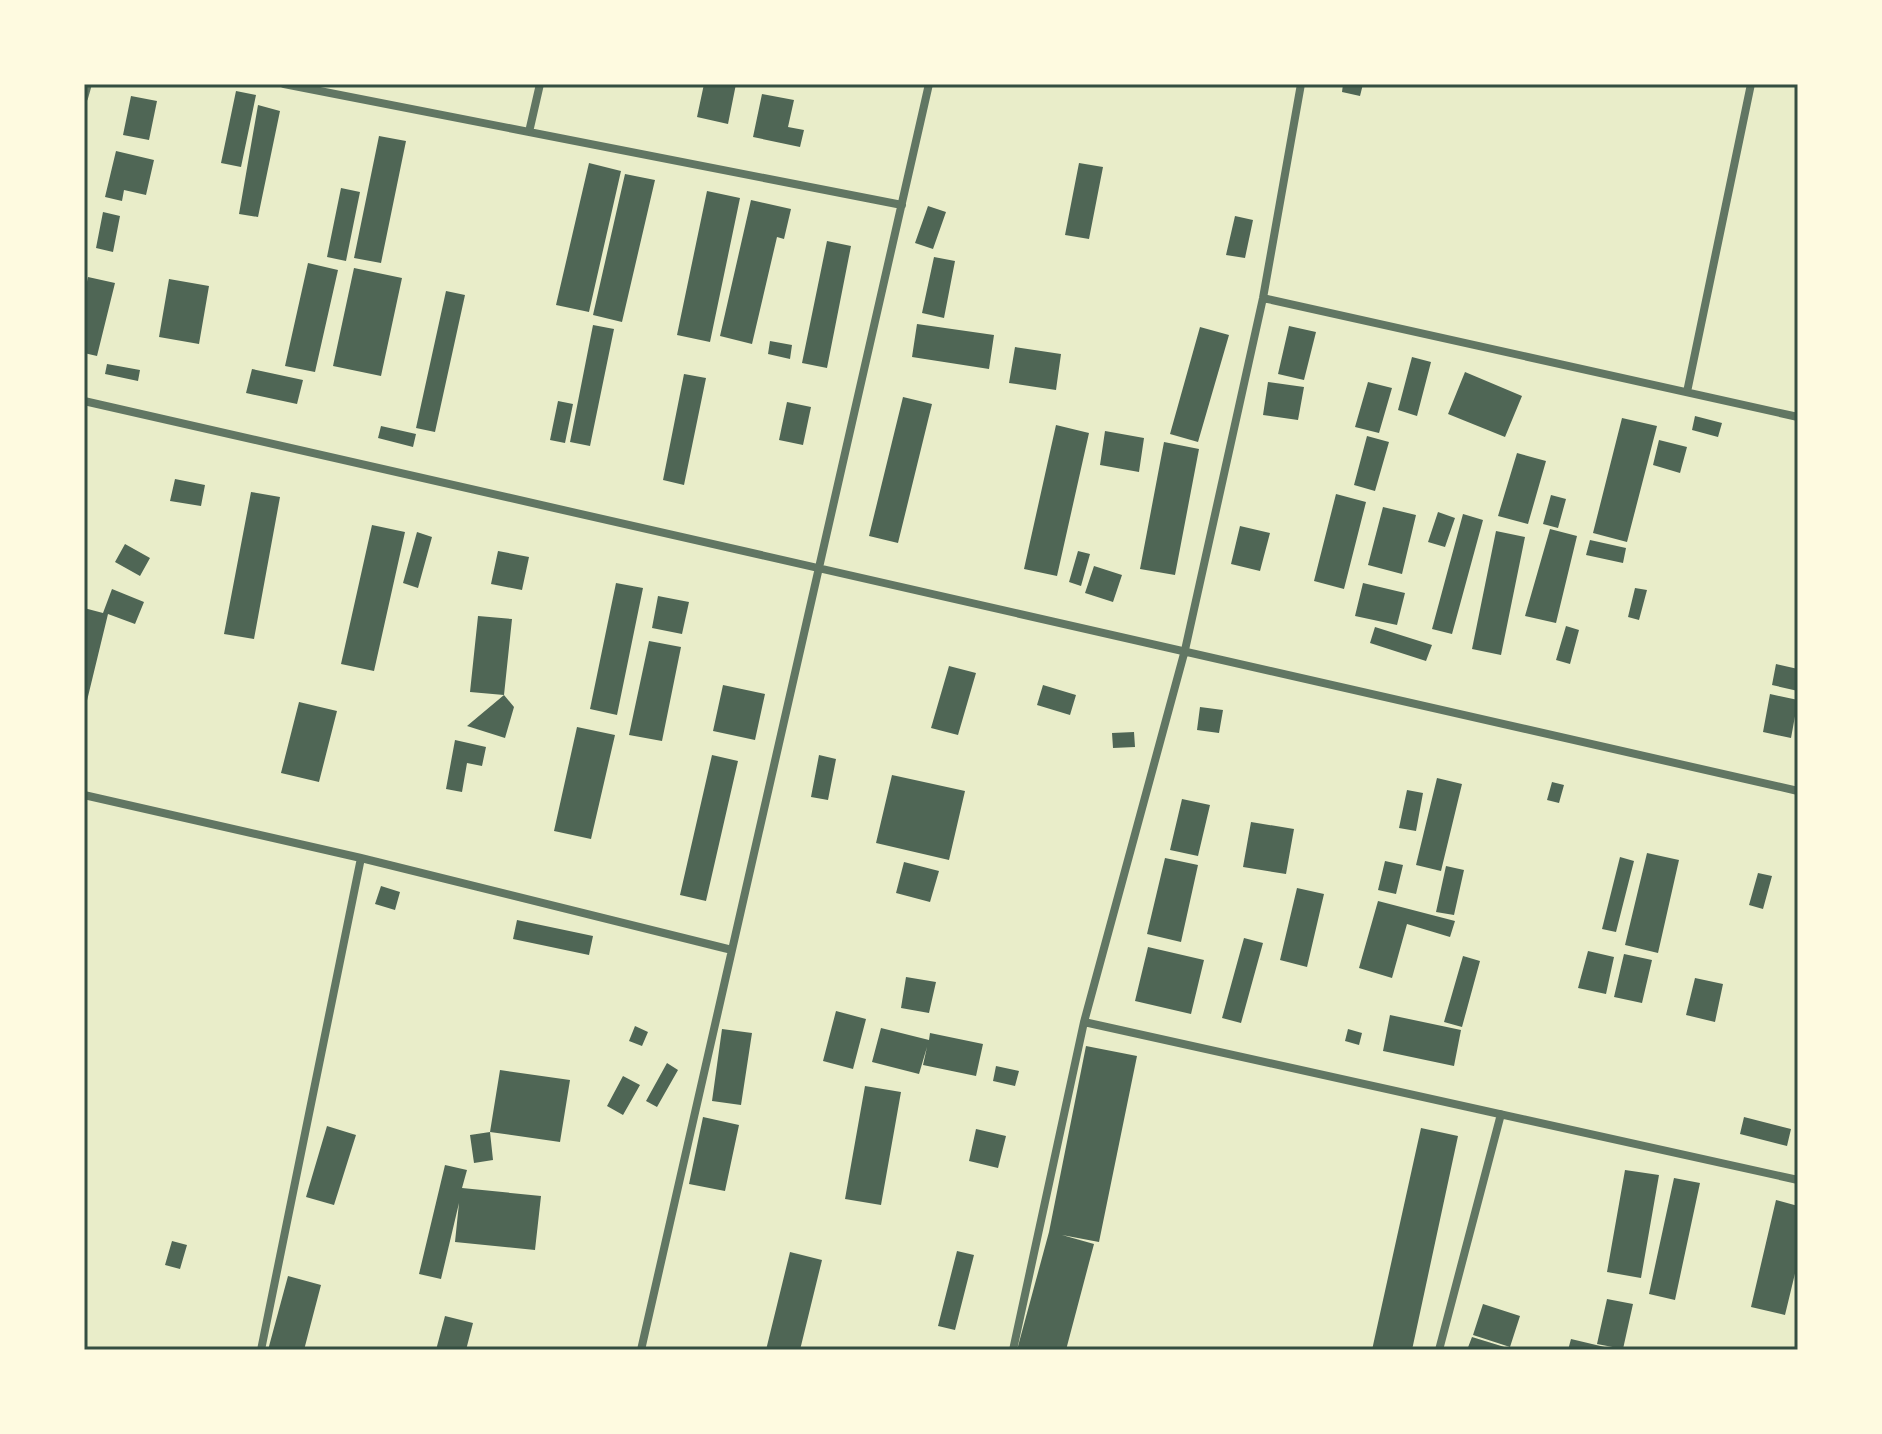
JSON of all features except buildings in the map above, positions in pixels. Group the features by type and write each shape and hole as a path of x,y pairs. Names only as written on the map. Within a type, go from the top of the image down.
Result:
{"street":[{"path":"84,98 88,84"},
{"path":"284,84 902,205"},
{"path":"529,132 540,84"},
{"path":"641,1350 929,84"},
{"path":"1013,1350 1084,1022 1185,650 1263,298 1301,84"},
{"path":"1687,392 1751,84"},
{"path":"1263,298 1798,417"},
{"path":"84,401 1798,791"},
{"path":"84,795 361,858 732,950"},
{"path":"261,1350 361,858"},
{"path":"1084,1022 1798,1180"},
{"path":"1439,1350 1501,1114"}]}
